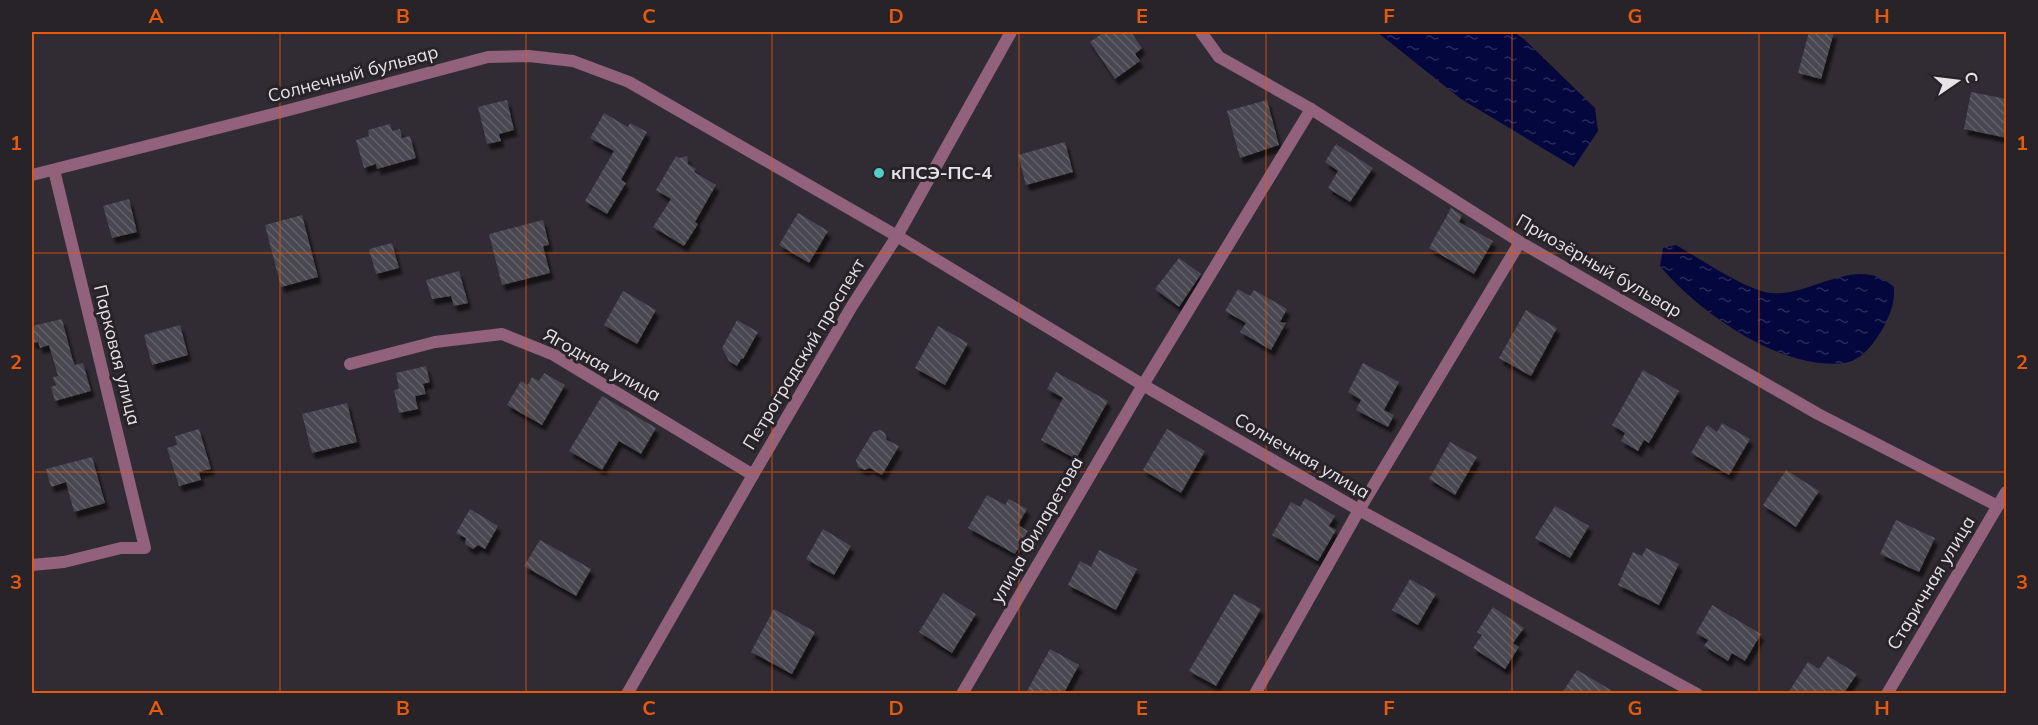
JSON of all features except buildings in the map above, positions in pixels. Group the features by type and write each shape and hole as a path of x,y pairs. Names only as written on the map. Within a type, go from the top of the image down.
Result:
{"street":[{"name":"Петроградский проспект","path":"627,693 852,306 897,236 1011,32"},
{"name":"Приозёрный бульвар","path":"1201,32 1219,57 1311,109 1520,242 1818,414 1998,506"},
{"name":"Солнечный бульвар","path":"32,176 488,57 528,56 573,61 628,82 897,236"},
{"name":"улица Филаретова","path":"962,693 1143,385 1311,109"},
{"name":"Парковая улица","path":"32,565 64,562 121,548 145,548 54,170"},
{"name":"Солнечная улица","path":"897,236 1143,385 1359,510 1697,693"},
{"path":"1255,693 1359,510 1520,242"},
{"name":"Ягодная улица","path":"350,364 435,342 502,334 554,355 753,475"},
{"name":"Старичная улица","path":"1887,693 2007,492"}],"water":[{"path":"1377,32 1514,32 1595,108 1598,131 1574,167 1461,99"},
{"path":"1676,245 1736,280 1771,293 1802,289 1850,275 1865,274 1880,278 1894,287 1892,307 1874,342 1853,361 1820,363 1794,358 1743,335 1718,319 1676,284 1660,266 1663,248"}],"place":[{"name":"кПСЭ-ПС-4","path":"879,173"}]}
